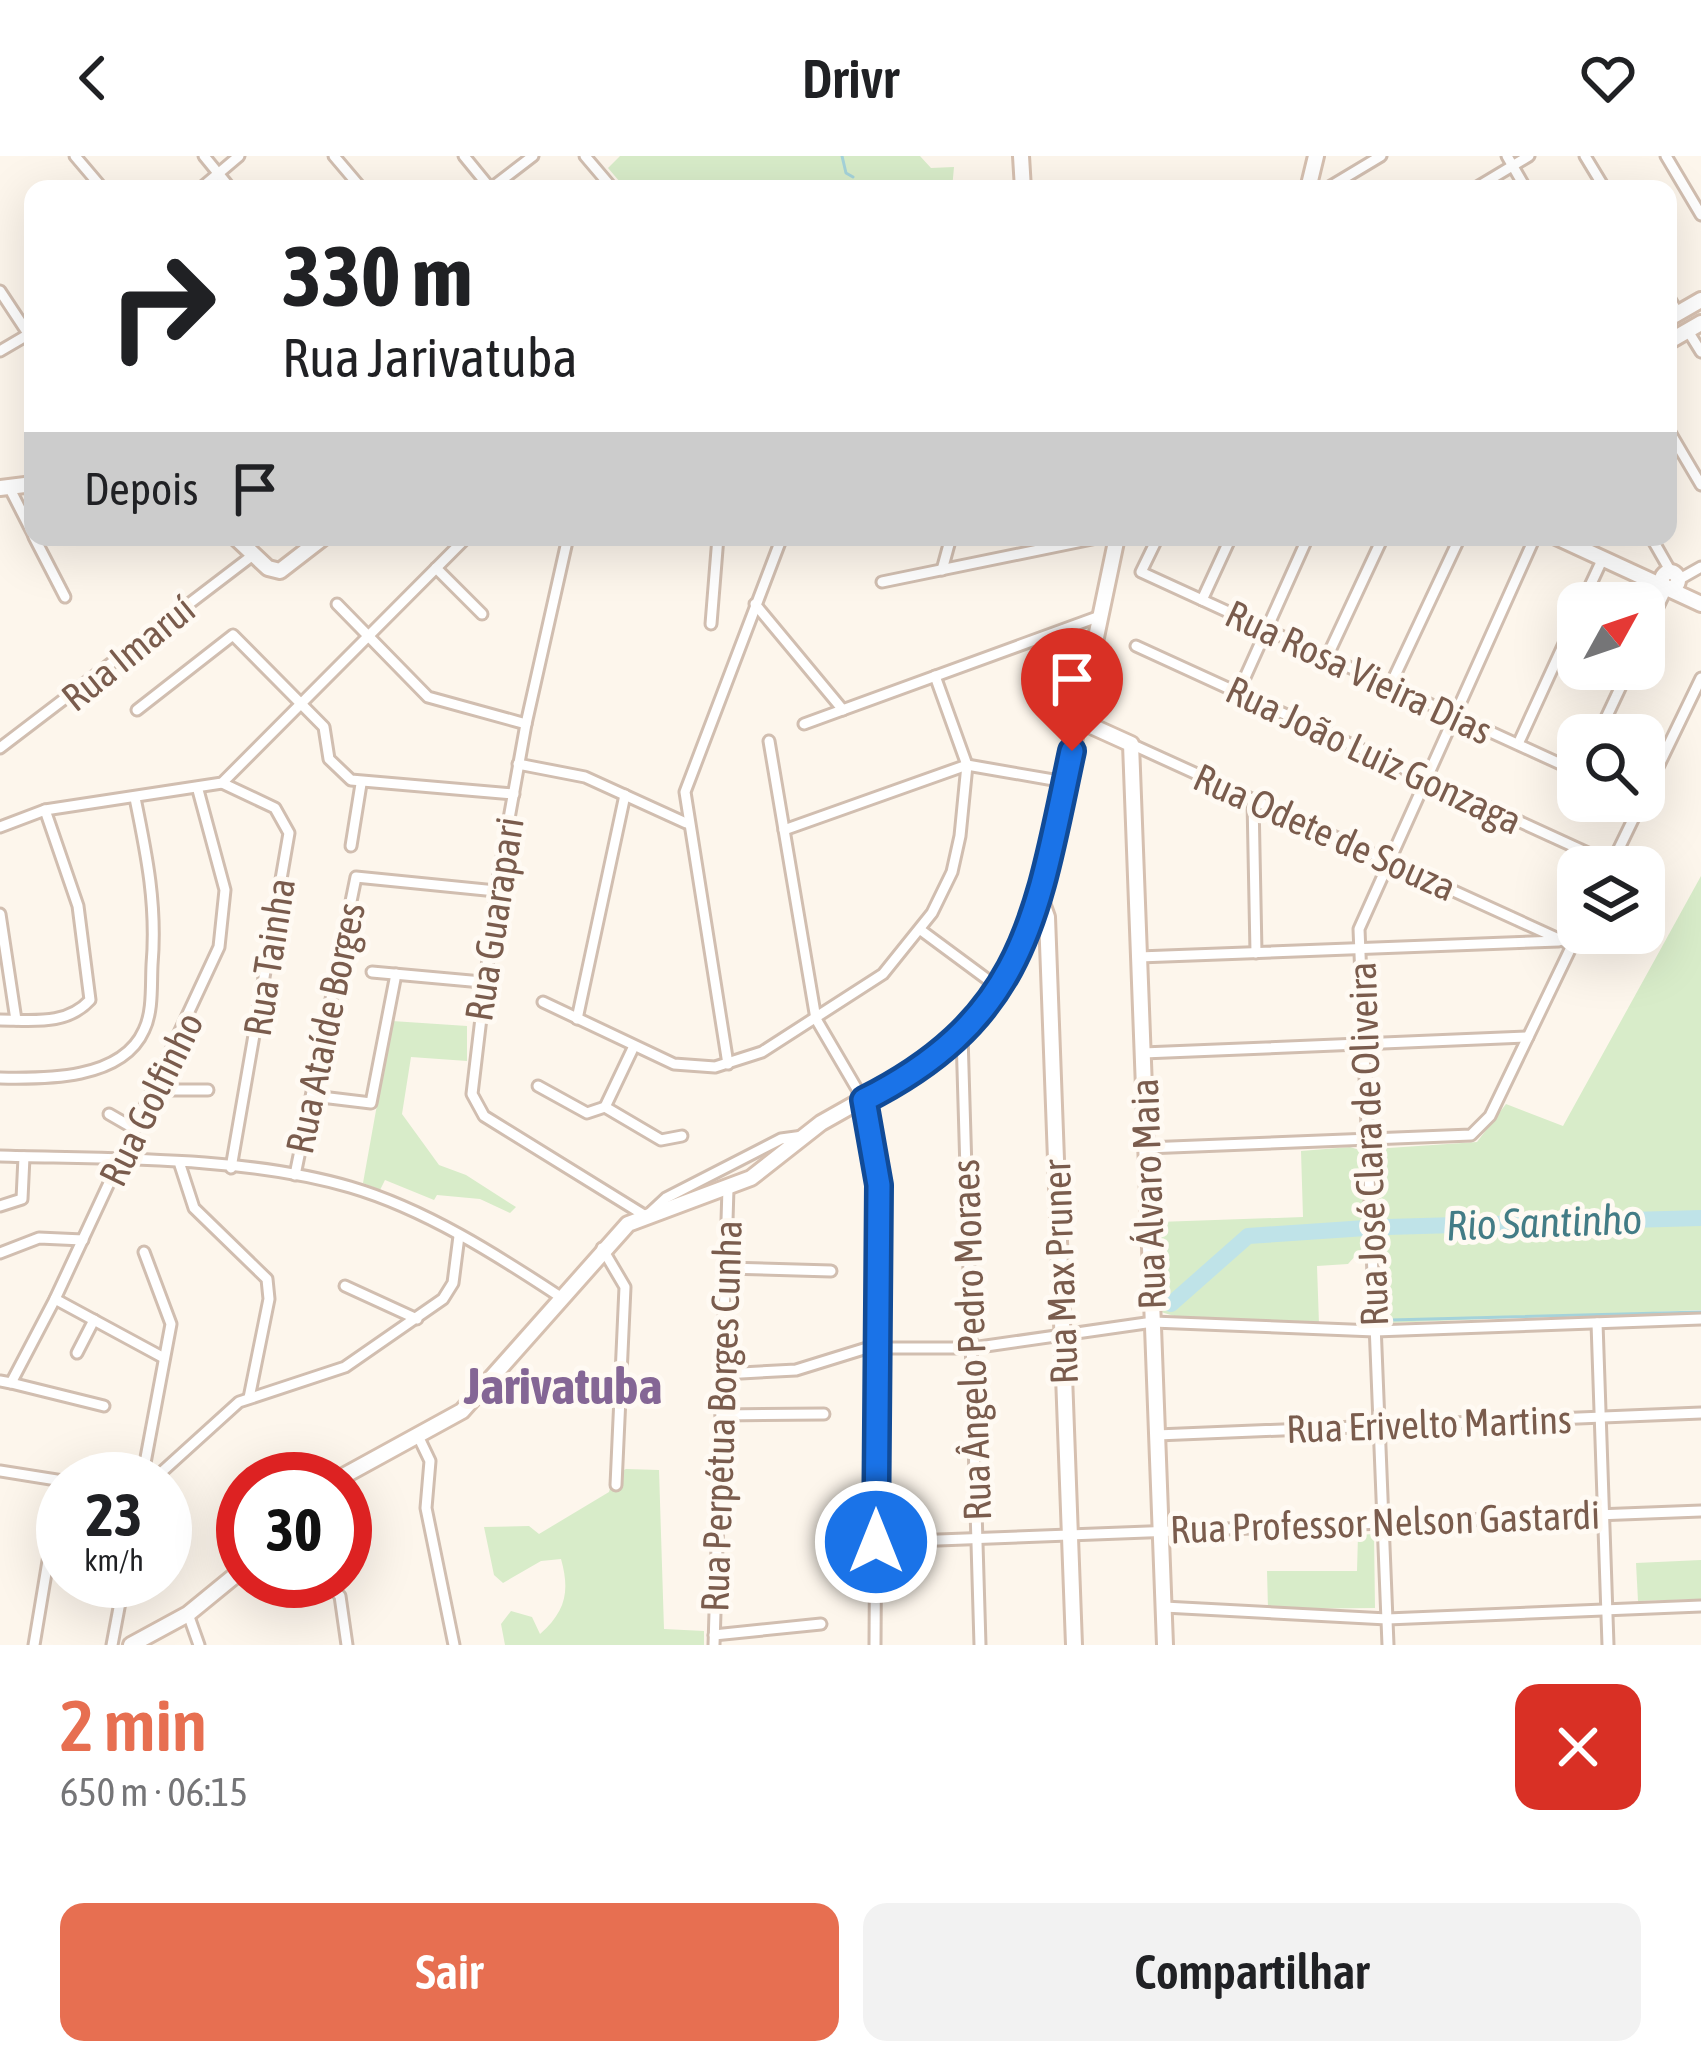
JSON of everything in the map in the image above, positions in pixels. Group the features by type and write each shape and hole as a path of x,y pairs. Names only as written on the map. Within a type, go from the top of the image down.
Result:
{"street":[{"path":"75,156 95,180"},
{"path":"204,156 224,180"},
{"path":"210,180 239,156"},
{"path":"334,156 354,180"},
{"path":"464,156 484,180"},
{"path":"502,180 533,156"},
{"path":"585,156 605,180"},
{"path":"1298,156 1315,157"},
{"path":"1341,180 1381,156"},
{"path":"1486,180 1510,161 1529,156"},
{"path":"1666,156 1701,215"},
{"path":"0,291 24,324"},
{"path":"1695,327 1701,352"},
{"path":"1677,444 1701,485"},
{"path":"4,488 24,520"},
{"path":"39,546 65,597"},
{"path":"244,546 268,568 287,569 314,546"},
{"path":"0,826 45,810 222,783 458,546"},
{"name":"Rua Guarapari","path":"566,546 518,764 482,982 472,1086 479,1111 647,1213"},
{"path":"711,624 717,546"},
{"path":"728,1064 686,823 689,770 778,546"},
{"path":"942,570 949,546"},
{"path":"882,582 1058,546"},
{"path":"647,1213 728,1188 762,1172 803,1136 922,1066 962,1035 999,988 1041,900 1116,546"},
{"name":"Rua Rosa Vieira Dias","path":"1153,546 1141,572 1557,763"},
{"path":"1202,601 1227,546"},
{"path":"1238,693 1304,546"},
{"path":"1327,657 1380,546"},
{"path":"1390,686 1456,546"},
{"name":"Rua José Clara de Oliveira","path":"1388,1645 1359,929 1531,546"},
{"path":"1581,546 1637,574 1670,578 1701,567"},
{"path":"1655,546 1670,578 1695,601"},
{"name":"Rua Imaruí","path":"0,748 33,728 253,555"},
{"path":"1592,582 1603,559"},
{"path":"436,568 482,614"},
{"path":"1665,589 1670,578"},
{"path":"337,604 428,697 526,724"},
{"path":"755,604 843,710"},
{"path":"804,724 1100,616"},
{"path":"136,710 233,635 324,728 329,759 361,784 514,794"},
{"name":"Rua João Luiz Gonzaga","path":"1136,646 1571,846"},
{"path":"1518,745 1557,659"},
{"path":"543,1002 683,1066 728,1064 762,1052 884,974 922,931 952,872 968,765 935,676"},
{"path":"1665,753 1701,678"},
{"name":"Rua Odete de Souza","path":"1078,720 1557,938"},
{"path":"769,741 816,1018 864,1100 878,1166 875,1645"},
{"name":"Rua Álvaro Maia","path":"1131,744 1165,1645"},
{"path":"518,764 575,774 686,823"},
{"path":"784,830 968,765 1065,782"},
{"name":"Rua Tainha","path":"222,783 275,808 289,833 231,1168"},
{"path":"351,846 361,784"},
{"name":"Rua Golfinho","path":"5,1382 55,1299 212,968 225,917 221,869 198,790"},
{"path":"577,1019 625,794"},
{"path":"0,1078 46,1079 82,1072 118,1058 144,1031 157,908 135,798"},
{"path":"1253,800 1256,952"},
{"path":"0,1020 64,1017 85,1005 91,993 74,888 45,810"},
{"name":"Rua Ataíde Borges","path":"295,1175 356,878 496,891"},
{"name":"Rua Max Pruner","path":"1041,900 1047,917 1074,1645"},
{"path":"0,914 16,1020"},
{"path":"922,931 999,988"},
{"path":"1139,957 1557,943"},
{"path":"1146,1148 1460,1138 1479,1130 1528,1037 1563,954"},
{"path":"372,972 482,982"},
{"path":"313,1096 371,1103 396,974"},
{"name":"Rua Ângelo Pedro Moraes","path":"962,1035 980,1645"},
{"path":"1143,1053 1528,1037"},
{"path":"538,1086 587,1113 605,1107 634,1046"},
{"path":"155,1090 208,1090"},
{"path":"605,1107 661,1140 682,1136"},
{"path":"109,1114 135,1129"},
{"path":"372,1459 419,1438 472,1402 602,1248 666,1198 781,1139 803,1136"},
{"path":"0,1156 231,1168 295,1175 366,1192 459,1236 562,1298"},
{"path":"0,1207 22,1198 24,1157"},
{"path":"180,1165 194,1208 267,1279 269,1299 249,1398"},
{"name":"Rua Perpétua Borges Cunha","path":"714,1640 728,1188"},
{"path":"186,1452 249,1398 345,1366 417,1319 451,1288 459,1236"},
{"path":"0,1253 39,1238 83,1240"},
{"path":"602,1248 625,1287 616,1485"},
{"path":"144,1252 170,1314 147,1452"},
{"path":"726,1268 832,1271"},
{"path":"345,1286 417,1319"},
{"path":"55,1299 164,1358"},
{"path":"723,1374 796,1370 878,1347 972,1348 1153,1322 1376,1331 1701,1318"},
{"path":"77,1353 94,1320"},
{"path":"1597,1322 1608,1645"},
{"path":"5,1382 104,1406"},
{"name":"Rua Erivelto Martins","path":"1157,1435 1701,1412"},
{"path":"721,1415 824,1414"},
{"path":"419,1438 430,1461 426,1508 454,1645"},
{"path":"0,1471 36,1476"},
{"name":"Rua Professor Nelson Gastardi","path":"832,1544 1701,1511"},
{"path":"131,1645 216,1595"},
{"path":"1163,1607 1387,1619 1701,1606"},
{"path":"34,1645 40,1608"},
{"path":"112,1645 119,1608"},
{"path":"341,1608 346,1645"},
{"path":"188,1615 199,1645"},
{"path":"714,1640 820,1624"}],"green space":[{"path":"620,156 920,156 931,168 954,167 953,180 618,180 608,168"},
{"path":"1701,876 1701,1310 1389,1323 1374,1149 1477,1142 1506,1104 1563,1126 1658,954 1665,954 1665,941"},
{"path":"392,1021 467,1026 467,1061 411,1057 402,1114 439,1165 466,1175 516,1207 510,1213 480,1199 437,1195 434,1200 385,1180 380,1190 363,1183"},
{"path":"1350,1147 1363,1151 1367,1243 1348,1264 1317,1266 1319,1324 1191,1321 1161,1312 1158,1222 1303,1217 1301,1151"},
{"path":"626,1469 659,1470 664,1629 704,1631 704,1645 505,1645 501,1624 511,1611 532,1617 540,1634 556,1617 564,1600 564,1570 561,1559 541,1561 503,1583 494,1575 484,1527 529,1526 539,1534 609,1492 614,1474"},
{"path":"1374,1534 1375,1608 1268,1609 1267,1571 1357,1571 1358,1535"},
{"path":"1701,1560 1701,1599 1638,1601 1636,1563"}],"waterway":[{"path":"842,156 846,173 853,177"},
{"name":"Rio Santinho","path":"1387,1227 1701,1218"},
{"name":"Rio Santinho","path":"1171,1304 1248,1236 1366,1228"},
{"path":"1390,1320 1701,1312"}],"district":[{"name":"Jarivatuba","path":"563,1385"}],"route":[{"path":"876,1542 879,1185 864,1100 899,1082 953,1043 974,1023 1008,972 1041,900 1072,751"}]}
